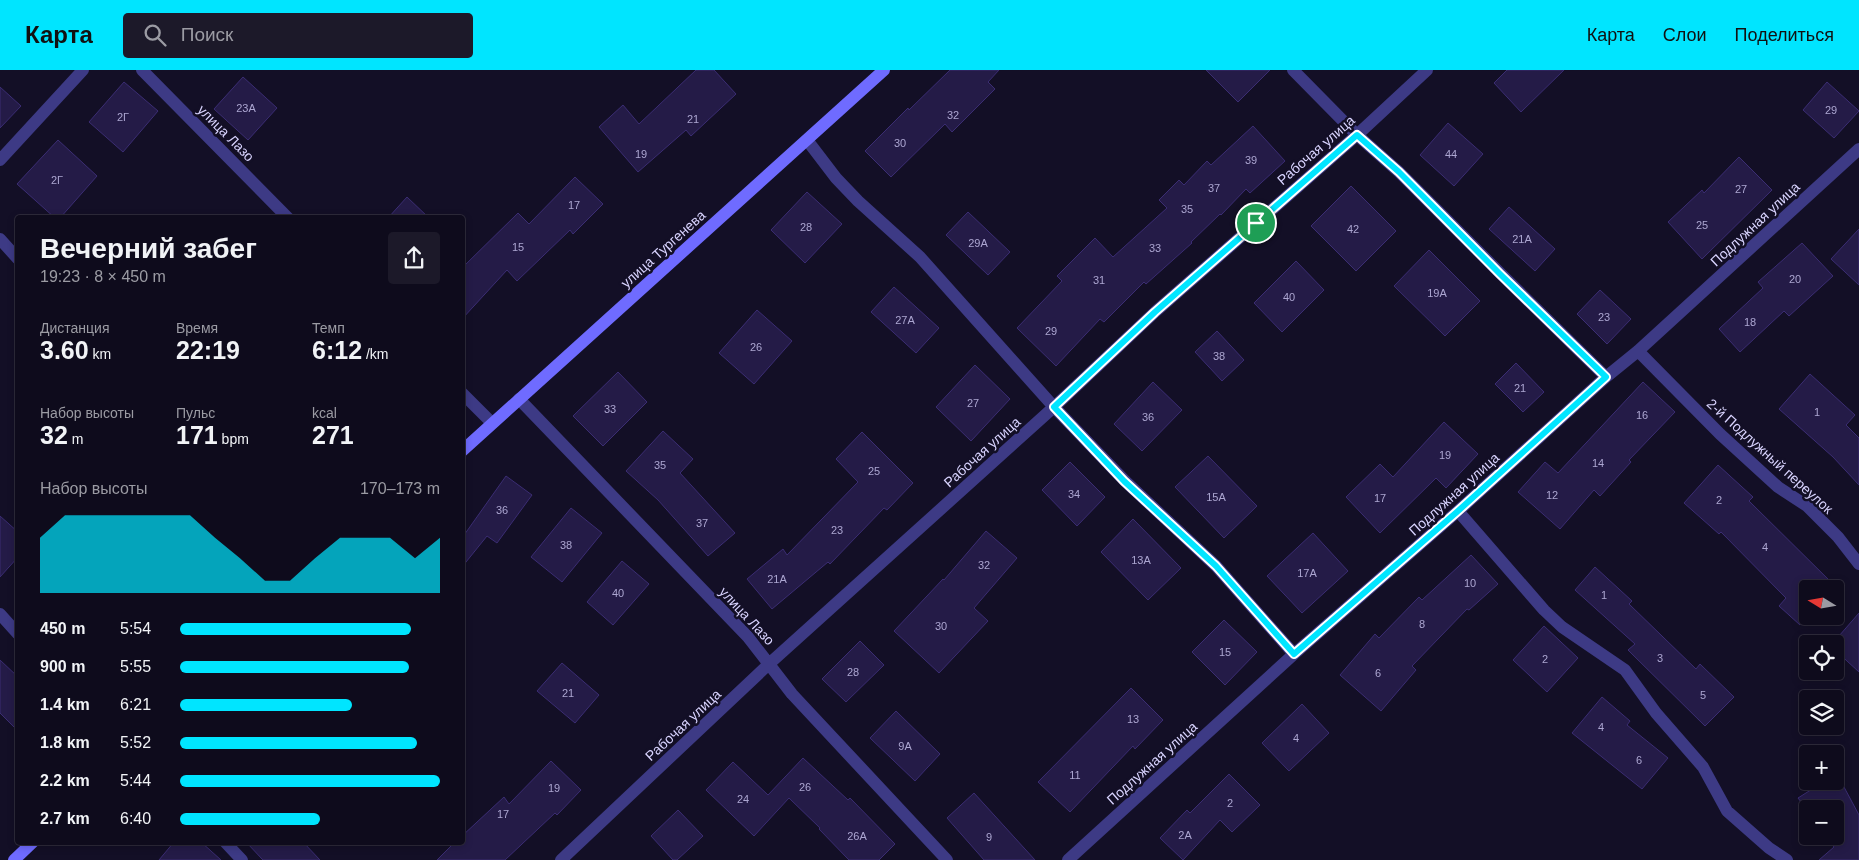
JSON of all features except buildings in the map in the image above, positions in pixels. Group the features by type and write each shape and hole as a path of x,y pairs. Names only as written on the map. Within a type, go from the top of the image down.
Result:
{"street":[{"path":"0,160 83,70"},
{"name":"улица Лазо","path":"142,70 285,215"},
{"name":"улица Тургенева","path":"465,447 884,70"},
{"path":"1294,70 1357,135 1399,172 1606,377"},
{"name":"Рабочая улица","path":"562,860 770,664 1054,407 1155,312 1357,135 1427,70"},
{"path":"807,140 836,178 920,257 1054,407 1124,481 1216,566 1294,654"},
{"name":"Подлужная улица","path":"1068,860 1294,654 1458,511 1858,153"},
{"path":"0,239 15,256"},
{"name":"2-й Подлужный переулок","path":"1638,351 1720,434 1778,487 1807,506 1838,537 1859,564"},
{"path":"465,397 492,423"},
{"name":"улица Лазо","path":"519,399 748,636 792,694 947,860"},
{"path":"1458,511 1544,610 1562,627 1625,670 1656,713 1703,766 1727,811 1769,848 1787,860"},
{"path":"0,614 15,631"},
{"path":"14,860 30,845"},
{"path":"228,845 242,860"}],"route":[{"path":"1357,135 1399,172 1606,377 1458,511 1294,654 1216,566 1124,481 1054,407 1155,312 1256,223 1357,135"}]}
